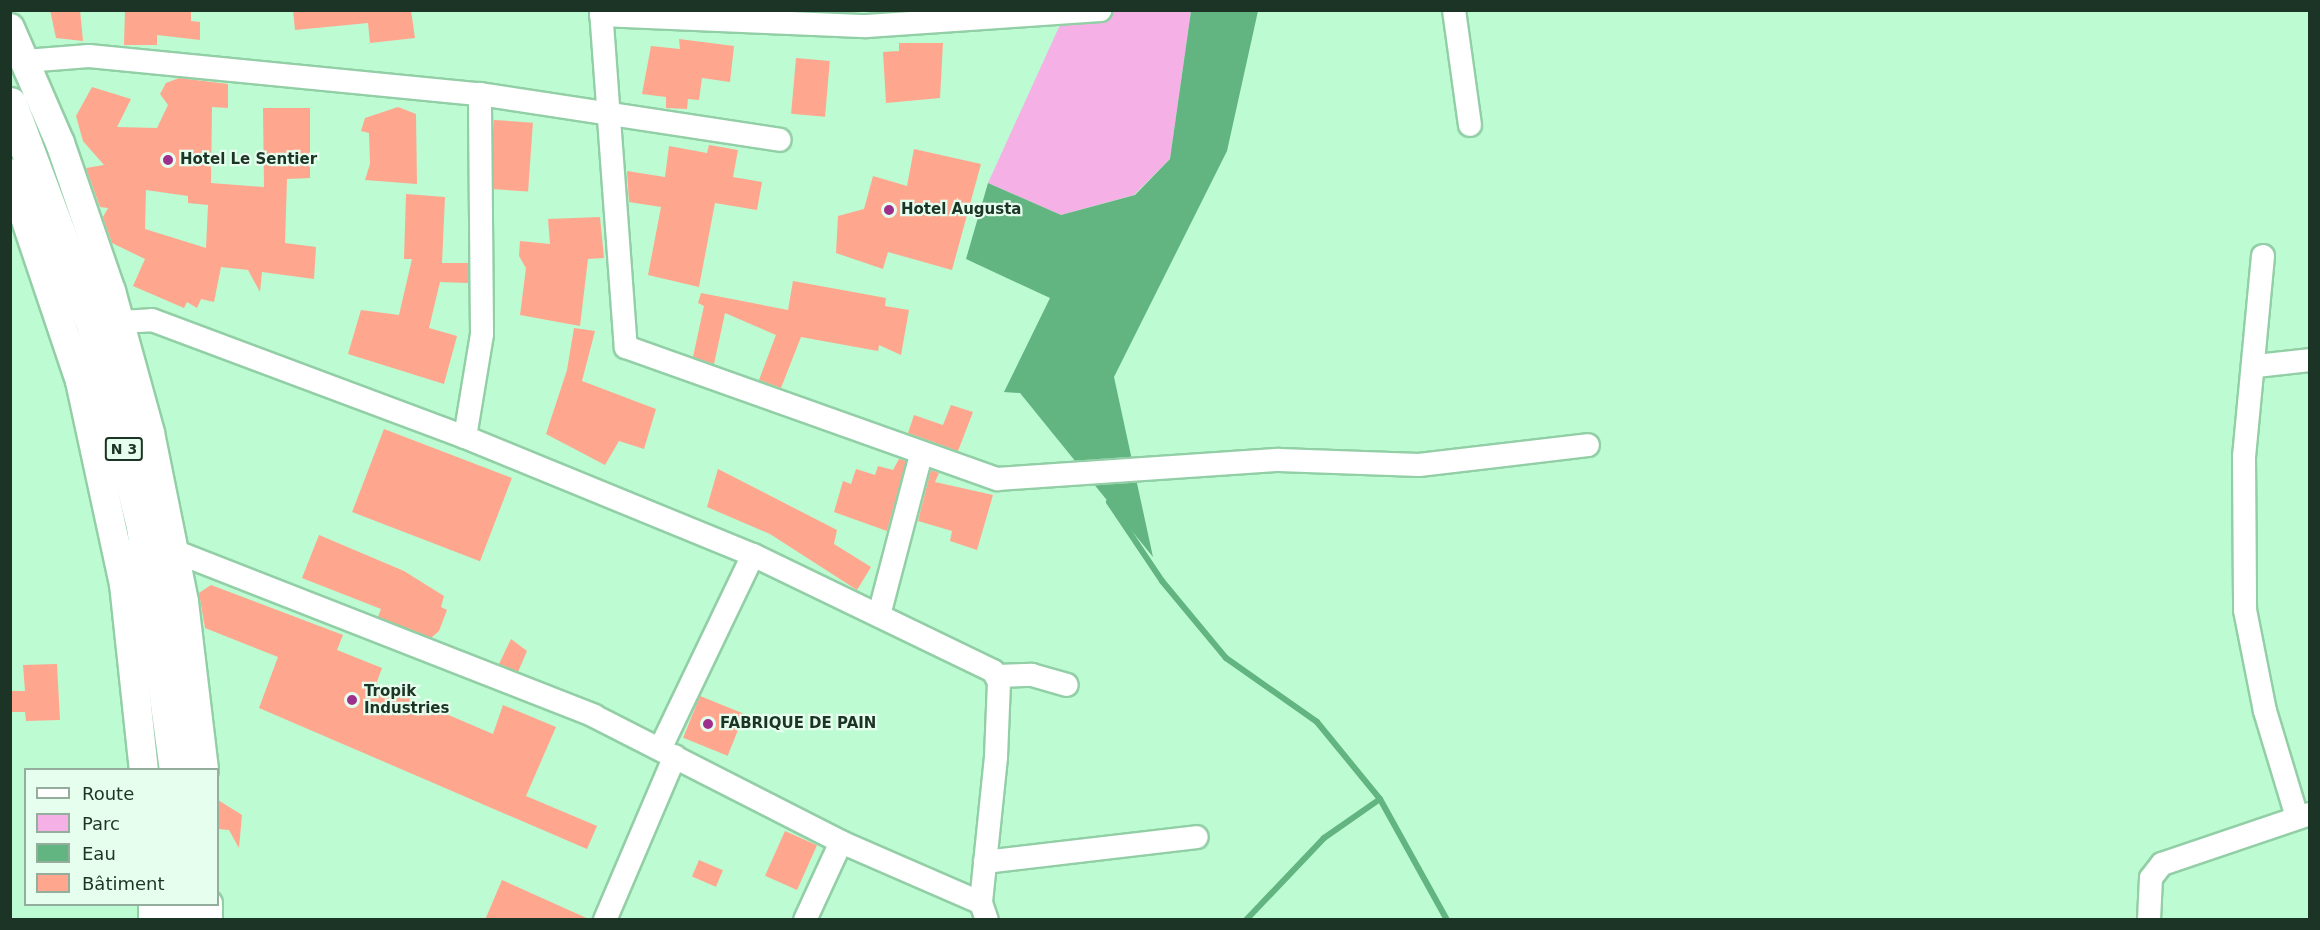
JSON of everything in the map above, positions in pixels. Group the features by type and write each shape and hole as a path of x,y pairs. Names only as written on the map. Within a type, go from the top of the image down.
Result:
{"highway":[{"name":"N 3","path":"10,104 27,140 94,328 143,526 176,768"}],"main road":[{"path":"10,28 60,143 119,322 150,433 174,551 204,768"},
{"path":"10,173 80,381 124,584 144,768"}],"street":[{"path":"1100,10 867,26 601,13 626,347 921,455 997,479 1144,466 1279,460 1419,465 1588,444"},
{"path":"1454,10 1470,125"},
{"path":"25,61 89,56 480,94 779,141"},
{"path":"465,437 482,334 480,94"},
{"path":"2150,920 2151,878 2162,864 2303,815 2265,711 2245,610 2244,456 2256,366 2263,256"},
{"path":"119,322 152,320 465,437 753,555 879,615 997,676 1032,675 1067,685"},
{"path":"2256,366 2310,360"},
{"path":"879,615 921,455"},
{"path":"174,551 594,716 841,842 984,911 997,676"},
{"path":"605,920 667,753 753,555"},
{"path":"985,862 1197,837"},
{"path":"805,920 841,842"}],"green space":[{"path":"955,11 1191,11 1170,159 1134,195 1061,215 988,183 1064,16"}],"water":[{"path":"1191,11 1258,11 1227,151 1114,377 1153,557 1020,393 1004,392 1050,298 966,259 988,183 1061,215 1135,195 1170,159"}],"building":[{"path":"50,10 80,10 83,41 56,38"},
{"path":"125,10 191,10 191,21 200,22 200,40 157,35 157,45 124,45"},
{"path":"293,10 411,10 415,38 370,43 368,23 295,30"},
{"path":"679,39 734,46 730,82 702,78 699,100 688,99 687,109 666,108 666,97 642,94 651,46 680,49"},
{"path":"899,43 943,43 940,98 886,103 883,52 899,51"},
{"path":"796,58 830,61 825,117 791,114"},
{"path":"179,78 228,84 228,108 212,107 211,183 264,187 263,108 310,108 310,178 287,179 285,243 316,247 314,279 262,272 260,292 248,270 221,267 214,302 201,299 197,308 187,302 184,308 133,286 145,259 112,243 103,217 108,208 100,207 86,168 104,165 83,141 76,116 92,87 131,99 117,127 157,128 168,105 160,94 166,83","holes":["146,190 188,196 188,203 208,205 206,248 145,229"]},
{"path":"398,107 416,114 417,184 365,180 370,164 369,133 361,131 365,118"},
{"path":"494,120 533,123 528,192 489,189"},
{"path":"709,145 738,150 733,177 762,182 757,210 715,203 699,287 648,275 661,207 629,202 627,171 665,177 669,146 707,153"},
{"path":"914,149 981,164 952,270 888,252 883,269 836,253 838,216 864,209 873,176 907,186"},
{"path":"406,194 445,197 442,263 468,263 468,283 440,282 429,328 457,336 444,384 348,354 361,310 399,315 412,259 404,259"},
{"path":"600,217 604,258 588,259 580,326 520,315 526,268 519,256 520,241 550,244 548,219"},
{"path":"793,281 886,298 885,306 909,310 901,355 879,345 878,351 801,337 781,388 759,380 776,335 725,313 714,364 693,357 704,306 698,303 701,293 788,310"},
{"path":"574,328 595,331 582,381 656,409 644,449 619,441 605,465 546,434 567,370"},
{"path":"951,405 973,412 958,451 908,433 914,415 943,425"},
{"path":"384,429 512,478 480,561 352,512"},
{"path":"899,459 906,461 887,531 834,512 843,481 851,484 856,469 875,475 878,466 893,470"},
{"path":"718,469 837,530 834,544 871,567 857,590 770,534 707,507"},
{"path":"931,470 939,473 935,482 993,495 977,550 950,541 952,531 918,521"},
{"path":"319,535 404,571 444,596 441,607 447,610 439,631 431,638 378,617 381,609 302,578"},
{"path":"211,585 343,635 337,650 382,668 376,684 493,734 503,705 556,727 526,796 597,826 587,849 259,708 278,657 205,628 199,593"},
{"path":"511,639 527,651 518,672 499,664"},
{"path":"57,664 60,720 26,721 25,712 10,712 10,691 25,691 23,665"},
{"name":"FABRIQUE DE PAIN","path":"700,696 745,714 728,756 683,738"},
{"path":"219,801 242,815 239,848 229,830 219,829"},
{"path":"785,831 817,845 797,890 765,876"},
{"path":"699,860 723,870 716,887 692,877"},
{"path":"502,880 591,920 485,920"}],"waterway":[{"path":"1109,502 1162,581 1226,658 1317,722 1380,799 1447,920"},
{"path":"1246,920 1324,838 1380,799"}],"place":[{"name":"Hotel Le Sentier","path":"168,160"},
{"name":"Hotel Augusta","path":"889,210"},
{"name":"Tropik Industries","path":"352,700"},
{"name":"FABRIQUE DE PAIN","path":"708,724"}]}
